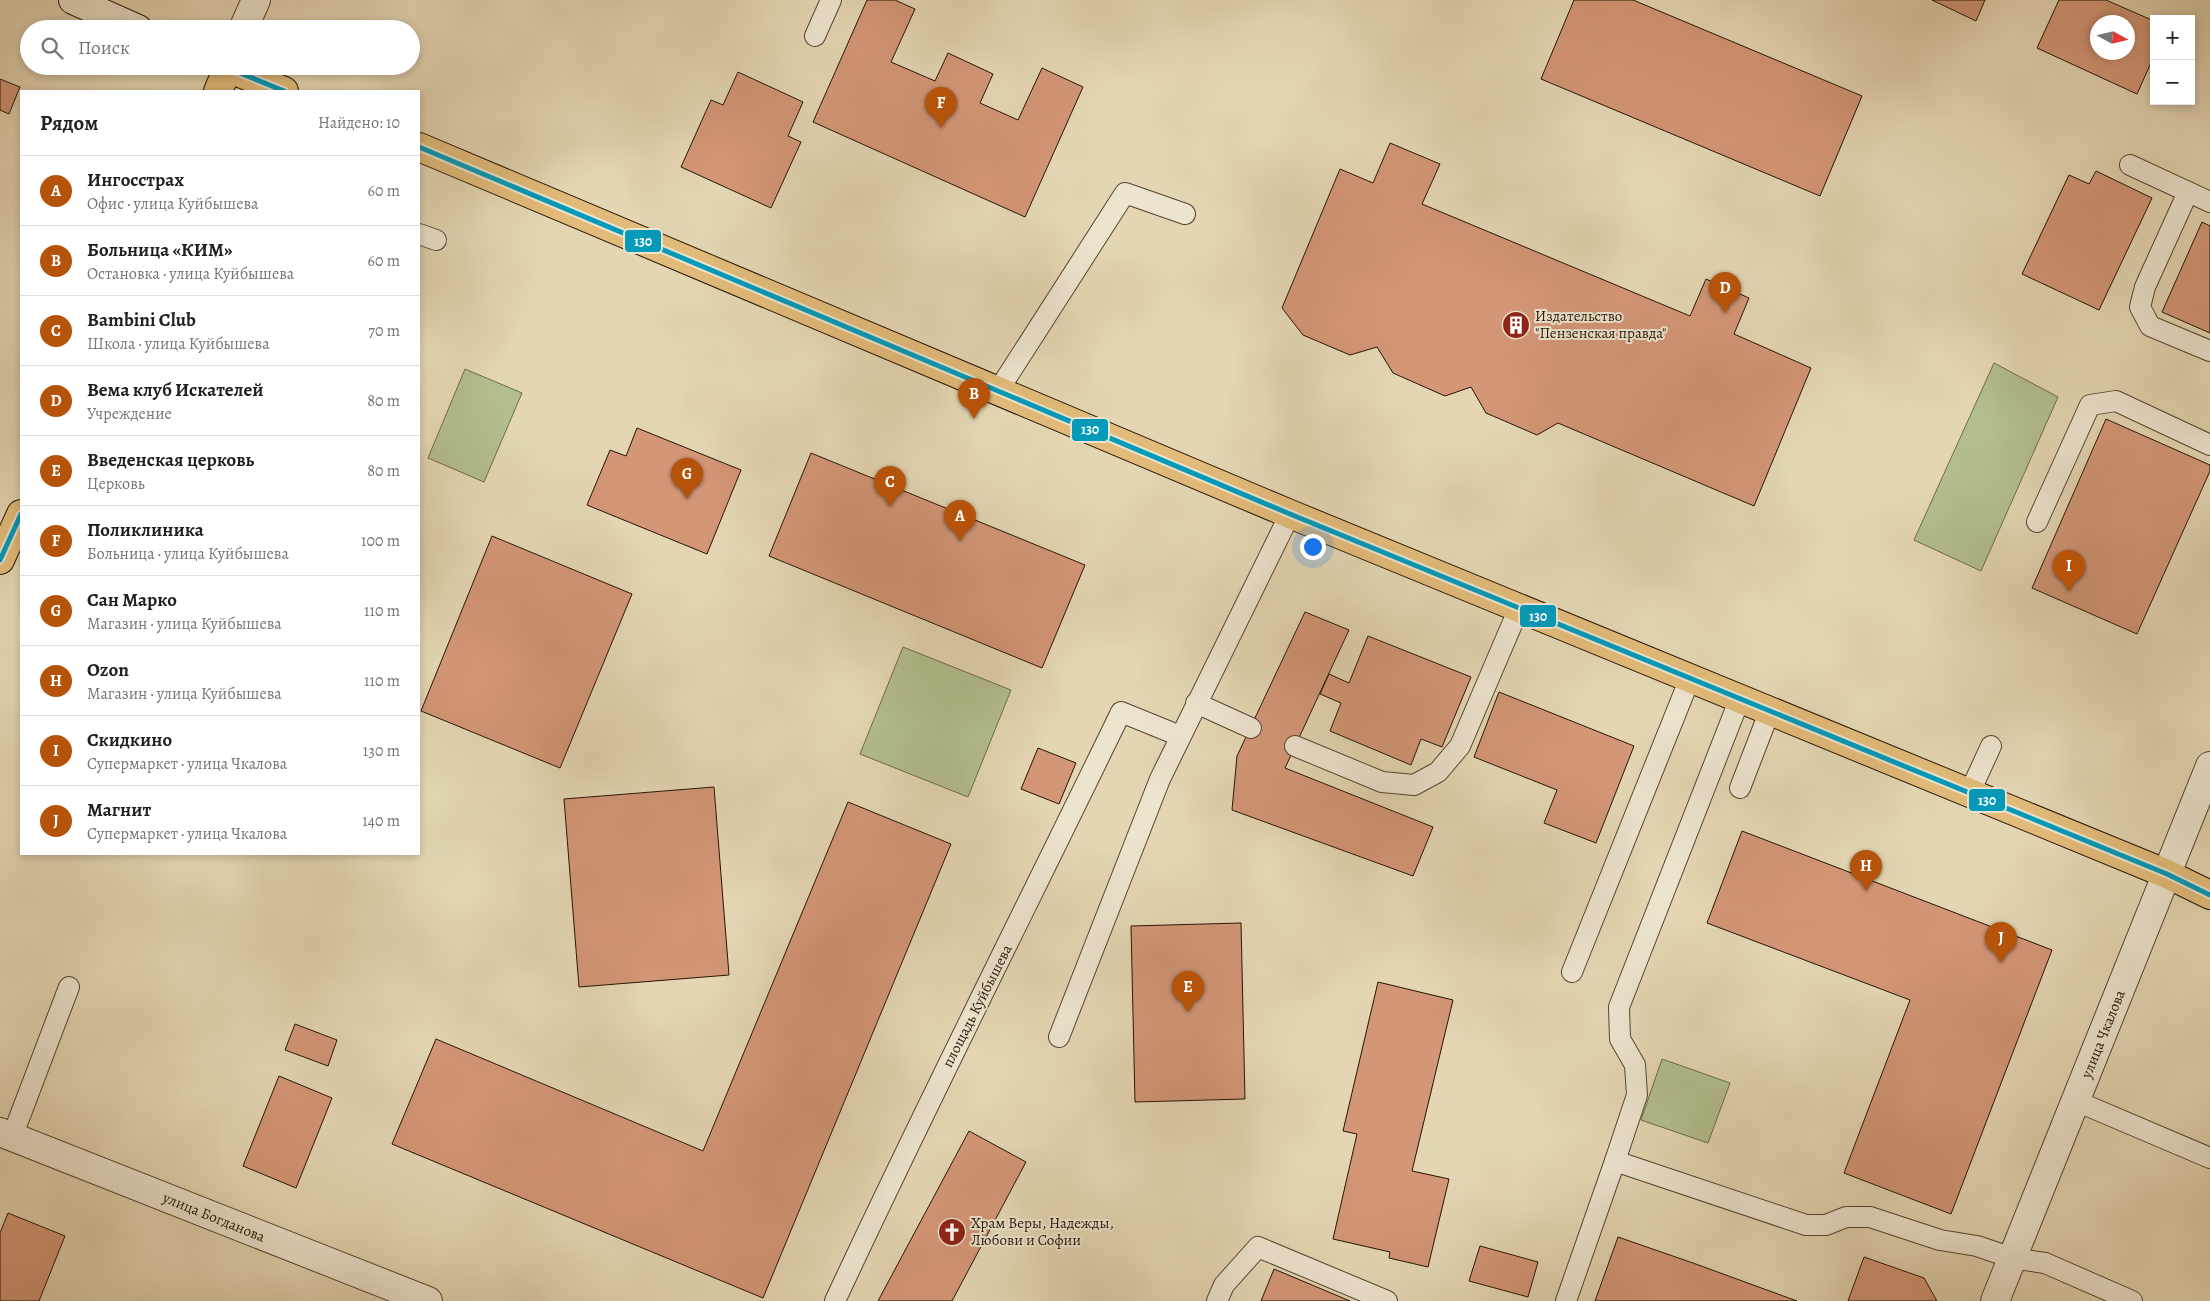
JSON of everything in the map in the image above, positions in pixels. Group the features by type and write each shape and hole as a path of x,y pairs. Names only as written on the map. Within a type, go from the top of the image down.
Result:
{"main road":[{"path":"232,75 281,90"},
{"path":"420,147 1290,514 2167,874 2210,895"},
{"path":"0,560 20,516"}],"street":[{"path":"73,0 118,20"},
{"path":"247,20 256,0"},
{"name":"улица Чкалова","path":"1995,1301 2210,766"},
{"name":"улица Богданова","path":"6,1134 392,1294 428,1301"}],"lane":[{"path":"815,36 830,0"},
{"path":"2130,165 2210,202"},
{"path":"2188,192 2145,287 2140,307 2150,326 2210,351"},
{"path":"998,391 1125,193 1185,214"},
{"path":"2037,522 2090,405 2116,401 2210,445"},
{"path":"1059,1037 1160,779 1290,514"},
{"path":"1295,746 1382,782 1414,784 1438,772 1460,746 1519,608"},
{"path":"1572,972 1690,678"},
{"path":"1566,1301 1637,1095 1635,1065 1620,1039 1619,1008 1740,698"},
{"path":"1196,703 1251,728"},
{"path":"1740,788 1770,710"},
{"name":"площадь Куйбышева","path":"834,1301 914,1132 999,963 1121,712 1180,736"},
{"path":"1969,794 1991,746"},
{"path":"6,1134 69,986"},
{"path":"2076,1101 2210,1158"},
{"path":"1615,1161 1806,1225 1826,1225 1846,1217 1870,1217 1940,1240 1976,1246 2012,1258 2046,1264 2132,1301"},
{"path":"1217,1301 1224,1285 1258,1247 1387,1301"}],"green space":[{"path":"1994,363 2058,397 1981,571 1914,540"},
{"path":"465,369 522,393 484,482 428,458"},
{"path":"903,647 1011,690 968,797 860,754"},
{"path":"1662,1059 1730,1083 1708,1143 1641,1120"}],"building":[{"path":"867,0 895,0 915,9 891,62 935,81 948,53 993,74 980,103 1018,120 1042,68 1083,87 1025,217 813,122"},
{"path":"1574,0 1633,0 1862,96 1820,196 1541,79"},
{"path":"1932,0 1985,0 1976,21"},
{"path":"2059,0 2106,0 2150,19 2150,65 2137,94 2037,48"},
{"path":"738,72 803,102 788,136 801,142 771,208 681,167 711,100 723,105"},
{"path":"0,79 20,87 9,114 0,110"},
{"name":"Издательство \"Пензенская правда\"","path":"1390,143 1440,164 1422,204 1690,316 1706,279 1749,298 1734,334 1811,368 1754,506 1558,423 1537,435 1486,413 1471,387 1445,396 1393,373 1377,347 1350,355 1303,335 1282,308 1340,169 1373,183"},
{"path":"2096,171 2152,198 2099,310 2022,274 2069,175 2089,184"},
{"path":"2202,222 2210,226 2210,333 2162,312"},
{"path":"2106,419 2210,465 2210,471 2137,634 2032,588"},
{"path":"637,428 741,470 707,554 587,505 610,450 626,456"},
{"path":"811,453 1085,565 1042,668 769,556"},
{"path":"492,536 632,594 560,768 421,711"},
{"path":"1305,612 1349,630 1285,768 1433,827 1413,876 1232,810 1237,756"},
{"path":"1368,636 1471,677 1442,747 1421,739 1411,765 1330,731 1341,703 1320,694 1329,674 1349,683"},
{"path":"1499,692 1634,746 1596,843 1544,823 1557,790 1474,757"},
{"path":"1038,748 1076,763 1059,804 1021,789"},
{"path":"714,787 729,975 579,987 564,799"},
{"path":"848,802 951,844 763,1298 392,1144 436,1039 703,1151"},
{"path":"1742,831 2052,950 1951,1214 1844,1173 1910,1000 1707,923"},
{"path":"1241,923 1245,1099 1135,1102 1131,926"},
{"path":"1378,982 1453,1000 1412,1171 1449,1179 1428,1267 1389,1258 1390,1252 1333,1239 1357,1134 1343,1131"},
{"path":"295,1024 337,1040 328,1066 285,1050"},
{"path":"279,1076 332,1098 296,1188 243,1166"},
{"name":"Храм Веры, Надежды, Любови и Софии","path":"969,1131 1026,1162 952,1301 878,1301"},
{"path":"8,1213 65,1236 39,1301 0,1301 0,1233"},
{"path":"1618,1237 1693,1263 1797,1301 1595,1301"},
{"path":"1480,1246 1538,1262 1528,1297 1469,1281"},
{"path":"1864,1257 1924,1278 1937,1301 1848,1301"},
{"path":"1274,1269 1350,1301 1261,1301"}],"transit line":[{"name":"130","path":"245,75 282,90"},
{"name":"130","path":"420,147 1290,514 2167,874 2210,895"},
{"name":"130","path":"0,560 20,516"}],"place":[{"name":"Поликлиника","path":"941,128"},
{"name":"Вема клуб Искателей","path":"1725,313"},
{"name":"Издательство \"Пензенская правда\"","path":"1516,325"},
{"name":"Больница «КИМ»","path":"974,419"},
{"name":"Сан Марко","path":"687,499"},
{"name":"Bambini Club","path":"890,507"},
{"name":"Ингосстрах","path":"960,541"},
{"name":"Скидкино","path":"2069,591"},
{"name":"Ozon","path":"1866,891"},
{"name":"Магнит","path":"2001,963"},
{"name":"Введенская церковь","path":"1188,1012"},
{"name":"Храм Веры, Надежды, Любови и Софии","path":"952,1232"}]}
